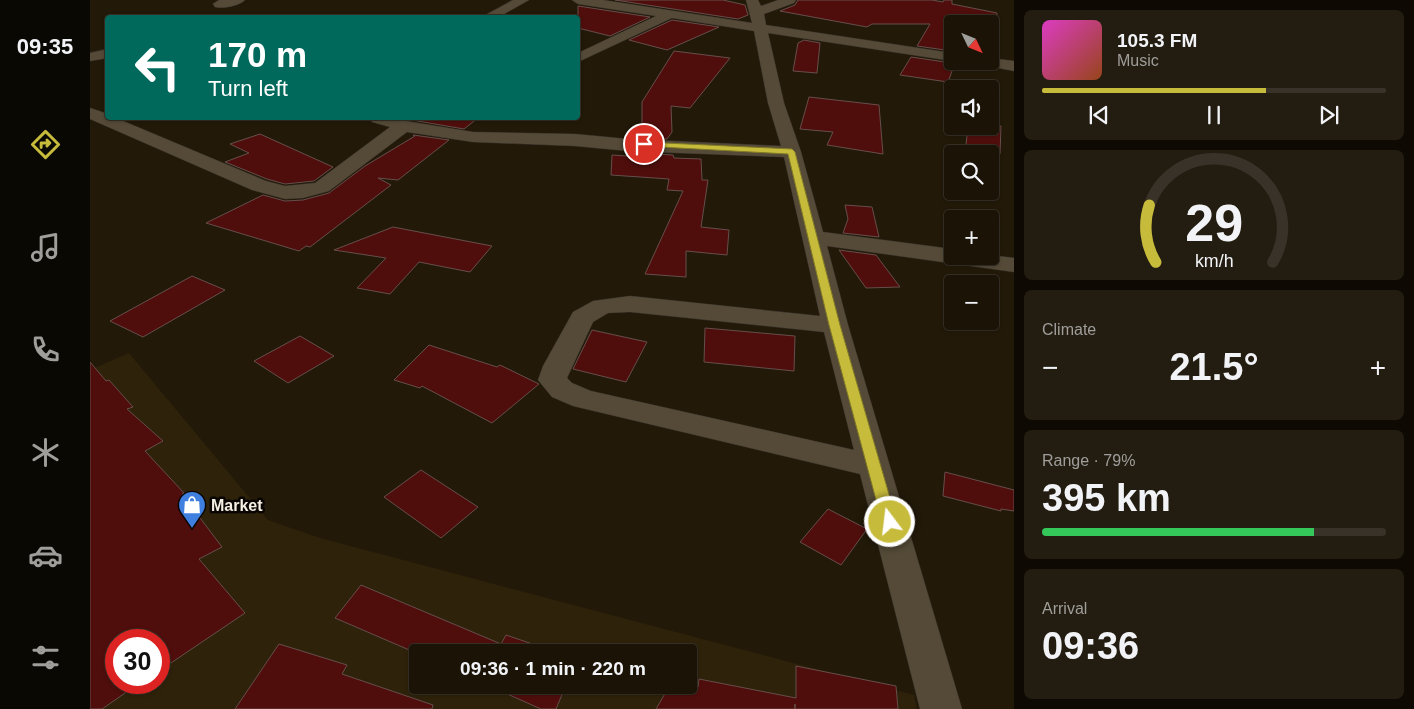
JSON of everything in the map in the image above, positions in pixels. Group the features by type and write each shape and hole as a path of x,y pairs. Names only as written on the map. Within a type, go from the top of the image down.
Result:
{"street":[{"path":"219,4 239,0"},
{"path":"492,15 523,0"},
{"path":"578,0 670,14 757,14 944,55"},
{"path":"757,14 790,0"},
{"path":"580,57 670,14"},
{"path":"757,14 776,103 792,152 835,325 941,709"},
{"path":"1007,65 1014,48"},
{"path":"90,57 105,54"},
{"path":"90,113 105,119"},
{"path":"106,120 250,181 264,189 286,194 307,192 322,187 403,126"},
{"path":"384,120 403,126 473,137 575,140 628,145 792,152"},
{"path":"813,237 1014,265"},
{"path":"835,325 630,304 602,306 582,317 556,366 552,380 562,390 583,400 874,466"}],"shaded area":[{"name":"Market","path":"129,353 268,520 320,538 914,695 917,709 90,709 90,370"}],"building":[{"path":"615,0 723,0 745,5 748,15 738,19"},
{"path":"798,0 932,0 943,2 944,0 952,0 952,4 997,13 997,15 944,15 944,50 917,46 930,24 872,24 867,27 780,11 795,5"},
{"path":"578,6 650,17 610,36 580,28 580,15 578,15"},
{"path":"672,20 719,27 667,50 629,40"},
{"path":"804,40 820,43 817,73 793,71 798,43"},
{"path":"674,51 730,58 690,108 671,106 672,132 667,139 642,138 642,102"},
{"path":"911,57 944,62 944,70 952,70 949,80 944,81 900,75"},
{"path":"809,97 879,105 883,154 827,145 833,132 800,129"},
{"path":"412,120 475,120 464,129"},
{"path":"999,126 1001,126 1000,154 999,145 966,145 967,135 999,135"},
{"path":"260,134 333,167 314,181 285,184 267,179 225,162 249,153 230,144"},
{"path":"413,135 449,140 398,180 378,178 391,185 310,247 306,246 299,251 206,223 263,195 285,201 303,200 329,193 365,166 415,136"},
{"path":"641,153 673,155 674,158 701,159 702,180 708,180 701,227 729,230 727,255 686,251 686,277 645,274 683,191 667,190 669,179 611,175 612,155 641,157"},
{"path":"845,205 872,207 879,237 843,233 848,219"},
{"path":"393,227 492,246 470,272 419,262 390,294 357,288 386,258 334,250"},
{"path":"839,250 876,255 900,287 866,288"},
{"path":"192,276 225,290 143,337 110,321"},
{"path":"705,328 795,336 794,371 704,362"},
{"path":"592,330 647,342 626,382 573,369"},
{"path":"300,336 334,356 288,383 254,361"},
{"path":"429,345 497,367 500,365 539,384 492,423 422,386 420,388 394,380"},
{"path":"90,362 106,381 109,380 133,407 127,409 163,441 145,451 184,493 182,494 222,547 199,559 245,613 170,664 170,629 105,629 105,694 124,694 102,709 90,709"},
{"path":"421,470 478,507 441,538 384,497"},
{"path":"945,472 1014,490 1014,511 1001,509 1001,511 943,496"},
{"path":"828,509 867,529 841,565 800,542"},
{"path":"361,585 501,644 409,644 409,650 335,618"},
{"path":"506,635 532,644 501,644"},
{"path":"279,644 347,665 342,674 433,705 432,709 235,709"},
{"path":"796,666 896,686 898,709 656,709 665,694 697,694 699,679 796,698"},
{"path":"507,694 562,694 556,709 541,709"}],"place":[{"name":"Market","path":"192,529"}],"route":[{"path":"644,144 792,152 835,325 890,522"}]}
